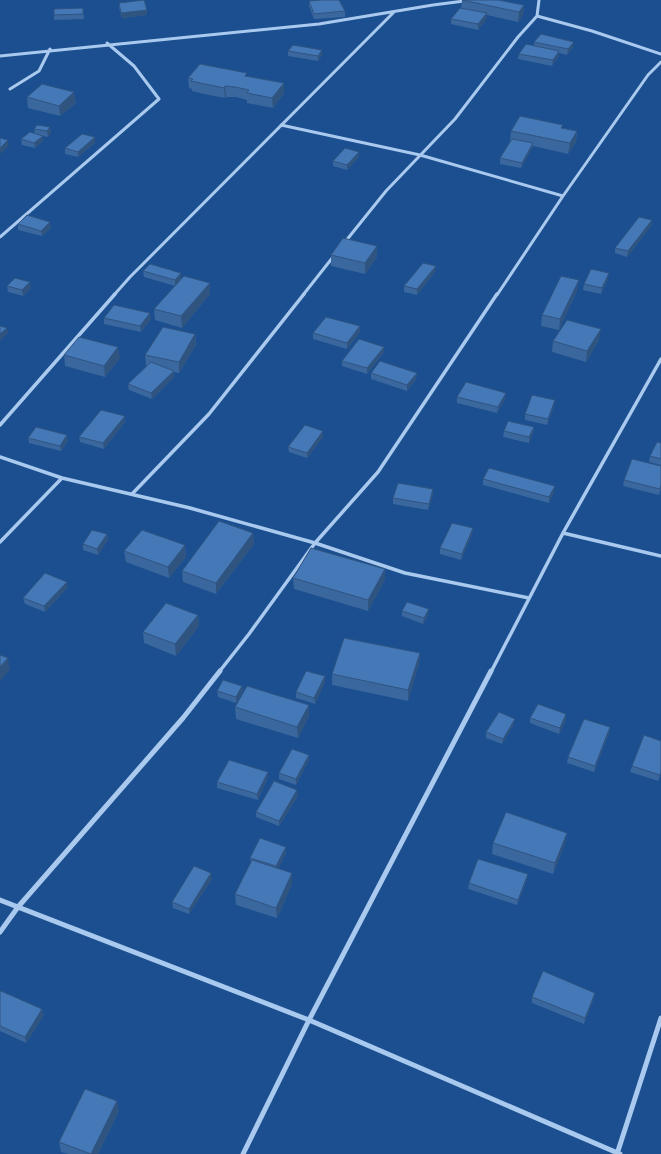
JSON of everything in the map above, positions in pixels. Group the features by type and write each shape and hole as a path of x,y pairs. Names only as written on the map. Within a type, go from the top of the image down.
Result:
{"street":[{"path":"0,56 107,43 314,25 472,0"},
{"path":"342,246 386,191 455,119 518,37 537,16 540,0"},
{"path":"0,425 130,277 394,12"},
{"path":"537,16 592,31 661,54"},
{"path":"0,237 159,99 134,66 107,43"},
{"path":"10,89 38,71 50,49"},
{"path":"0,932 18,907 183,718 249,634 315,543 378,472 564,196 648,75 661,62"},
{"path":"281,125 420,155 564,196"},
{"path":"132,494 208,414 337,253"},
{"path":"243,1154 308,1020 529,598 661,359"},
{"path":"0,457 62,478 190,508 315,543 405,573 529,598"},
{"path":"0,542 62,478"},
{"path":"563,534 661,556"},
{"path":"0,900 308,1020 618,1154 661,1018"}],"building":[{"path":"144,0 147,10 121,13 119,3"},
{"path":"339,0 345,11 314,14 309,1"},
{"path":"462,0 498,0 524,5 519,12"},
{"path":"83,8 83,14 54,15 54,9"},
{"path":"460,8 487,13 478,24 451,19"},
{"path":"541,34 574,42 568,49 534,42"},
{"path":"526,44 559,51 553,60 519,54"},
{"path":"293,45 322,50 318,56 288,51"},
{"path":"200,64 247,73 245,76 284,83 272,98 247,93 249,90 235,87 225,86 224,88 191,81 193,79 188,78"},
{"path":"42,84 74,92 59,106 27,97"},
{"path":"520,116 563,125 561,128 577,131 570,143 511,131"},
{"path":"37,125 50,127 47,131 34,129"},
{"path":"30,132 43,136 34,143 21,139"},
{"path":"82,134 95,137 78,152 65,148"},
{"path":"0,138 8,140 0,148"},
{"path":"512,139 533,143 522,163 500,158"},
{"path":"345,148 359,152 347,165 333,161"},
{"path":"27,215 50,222 41,231 18,224"},
{"path":"639,217 652,220 628,251 615,248"},
{"path":"343,238 377,246 365,263 331,255"},
{"path":"423,263 436,266 417,289 404,286"},
{"path":"150,264 181,273 175,280 143,271"},
{"path":"591,269 609,273 602,288 584,284"},
{"path":"184,276 210,283 181,316 154,309"},
{"path":"561,276 579,280 560,319 542,315"},
{"path":"15,278 30,282 22,290 7,286"},
{"path":"114,305 150,313 140,326 104,318"},
{"path":"326,317 360,326 347,343 313,333"},
{"path":"567,320 601,329 587,351 553,341"},
{"path":"0,326 7,328 0,334"},
{"path":"163,327 195,334 179,362 145,355"},
{"path":"79,337 118,347 104,366 64,355"},
{"path":"359,339 384,347 367,368 342,361"},
{"path":"380,361 417,373 407,385 371,373"},
{"path":"151,362 174,371 151,393 128,384"},
{"path":"466,382 506,393 498,407 457,397"},
{"path":"532,395 555,400 548,419 525,414"},
{"path":"101,410 125,416 103,443 79,437"},
{"path":"508,421 534,427 529,437 504,431"},
{"path":"305,425 323,431 307,453 288,447"},
{"path":"36,427 67,435 60,446 28,438"},
{"path":"657,442 661,443 661,459 650,456"},
{"path":"632,459 661,466 660,489 624,480"},
{"path":"489,468 555,486 549,497 483,479"},
{"path":"398,483 433,489 429,504 393,498"},
{"path":"219,521 253,533 216,583 182,571"},
{"path":"452,523 473,528 462,554 440,548"},
{"path":"92,530 107,534 97,549 83,544"},
{"path":"142,530 185,545 168,567 124,551"},
{"path":"311,548 385,569 368,600 293,578"},
{"path":"45,573 67,582 44,606 23,598"},
{"path":"407,602 429,609 424,618 402,611"},
{"path":"166,603 198,615 175,644 143,632"},
{"path":"344,638 420,653 408,690 332,674"},
{"path":"0,655 8,658 0,667"},
{"path":"306,671 325,676 314,698 296,692"},
{"path":"223,680 242,686 236,697 217,691"},
{"path":"247,686 309,705 297,727 235,707"},
{"path":"538,704 566,714 560,728 530,718"},
{"path":"499,712 515,719 503,739 486,732"},
{"path":"584,719 610,727 595,766 568,757"},
{"path":"644,735 661,741 660,775 632,766"},
{"path":"292,749 309,755 296,779 279,773"},
{"path":"229,760 268,772 257,794 217,782"},
{"path":"274,781 297,790 279,821 256,812"},
{"path":"506,812 567,833 555,863 493,843"},
{"path":"260,838 286,847 276,866 250,858"},
{"path":"478,859 528,874 518,900 469,883"},
{"path":"252,860 292,873 276,908 235,894"},
{"path":"194,866 211,873 189,909 172,902"},
{"path":"543,971 595,993 585,1018 532,997"},
{"path":"1,991 42,1009 25,1037 0,1026"},
{"path":"85,1089 117,1101 91,1154 59,1142"}]}
